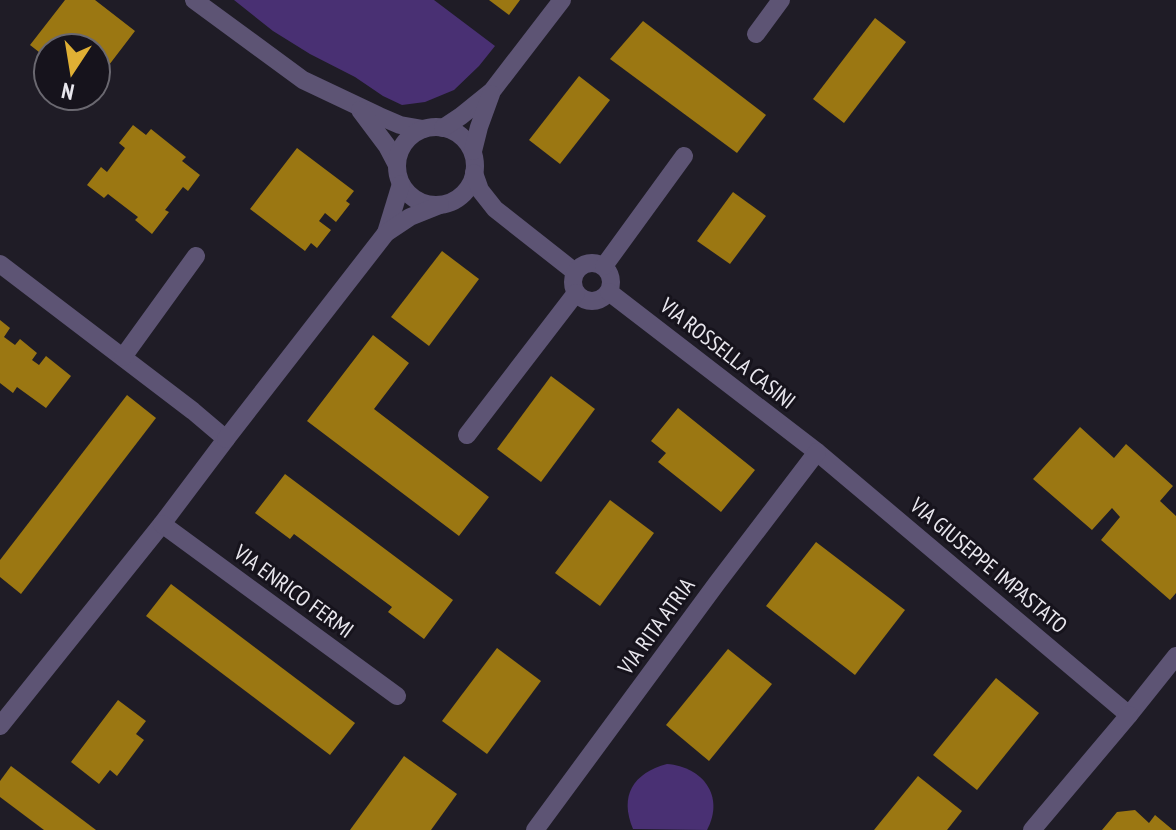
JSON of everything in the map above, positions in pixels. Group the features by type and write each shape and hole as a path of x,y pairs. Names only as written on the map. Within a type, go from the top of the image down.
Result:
{"street":[{"path":"194,0 303,80 400,125 443,128 457,133 473,151"},
{"path":"443,128 492,91 562,0"},
{"path":"756,34 781,0"},
{"path":"401,184 414,199 431,205 447,204 462,196 473,182 473,151 492,91"},
{"path":"358,108 387,146 397,165 401,184 386,233"},
{"path":"397,165 404,144 423,129"},
{"path":"604,266 684,156"},
{"path":"474,173 480,190 495,209 575,272"},
{"path":"462,196 495,209"},
{"path":"0,726 162,524 386,233 410,217 440,205"},
{"path":"123,357 196,256"},
{"path":"588,263 604,266 611,278 609,292 599,300 586,300 576,293 572,283 575,272 588,263"},
{"path":"0,264 226,439"},
{"name":"VIA ROSSELLA CASINI","path":"609,292 817,452"},
{"path":"467,435 576,293"},
{"name":"VIA GIUSEPPE IMPASTATO","path":"817,452 1129,715"},
{"name":"VIA RITA ATRIA","path":"535,830 817,452"},
{"name":"VIA ENRICO FERMI","path":"162,524 397,696"},
{"path":"1032,830 1176,656"}],"shaded area":[{"path":"234,0 434,0 495,46 454,90 425,102 402,105 273,31"},
{"path":"667,764 691,771 707,785 713,806 707,830 633,829 628,806 632,788 645,773"}],"building":[{"path":"65,0 95,0 135,31 112,61 112,32 40,32"},
{"path":"489,0 520,0 509,15"},
{"path":"875,18 906,42 844,123 813,99"},
{"path":"643,21 766,115 737,153 610,59"},
{"path":"579,76 610,100 560,164 529,140"},
{"path":"133,125 146,135 151,129 186,157 182,161 200,175 188,191 183,187 152,234 135,220 138,217 108,194 104,198 87,185 101,167 107,172 125,148 119,143"},
{"path":"297,148 354,191 346,201 350,204 336,222 325,213 319,221 331,230 317,248 311,243 305,251 250,209"},
{"path":"733,192 766,216 730,264 697,241"},
{"path":"442,251 479,279 429,346 391,317"},
{"path":"0,320 10,328 4,337 15,345 20,339 37,353 32,360 39,365 46,356 71,376 46,408 17,387 13,393 0,383"},
{"path":"373,335 409,363 374,409 489,497 459,536 307,421"},
{"path":"551,376 595,409 541,482 497,449"},
{"path":"127,395 156,418 21,594 0,577 0,560"},
{"path":"678,408 755,470 721,512 658,462 666,453 651,441"},
{"path":"1080,427 1114,458 1126,444 1173,486 1160,501 1176,516 1176,593 1170,600 1101,540 1120,517 1112,508 1092,530 1033,479"},
{"path":"285,474 453,600 424,639 388,612 392,607 294,534 290,539 255,513"},
{"path":"610,500 654,533 600,606 555,573"},
{"path":"816,542 905,610 855,675 766,606"},
{"path":"171,584 355,723 330,755 146,616"},
{"path":"497,648 541,681 487,754 442,721"},
{"path":"728,649 772,684 709,761 666,725"},
{"path":"996,678 1039,713 977,790 933,755"},
{"path":"118,700 146,721 136,734 144,740 117,776 110,770 99,784 71,762"},
{"path":"404,756 457,794 431,830 350,830"},
{"path":"11,766 96,830 44,830 0,797 0,781"},
{"path":"918,776 962,811 947,830 874,830"},
{"path":"1135,810 1149,823 1155,815 1173,830 1102,830 1117,812"}]}
